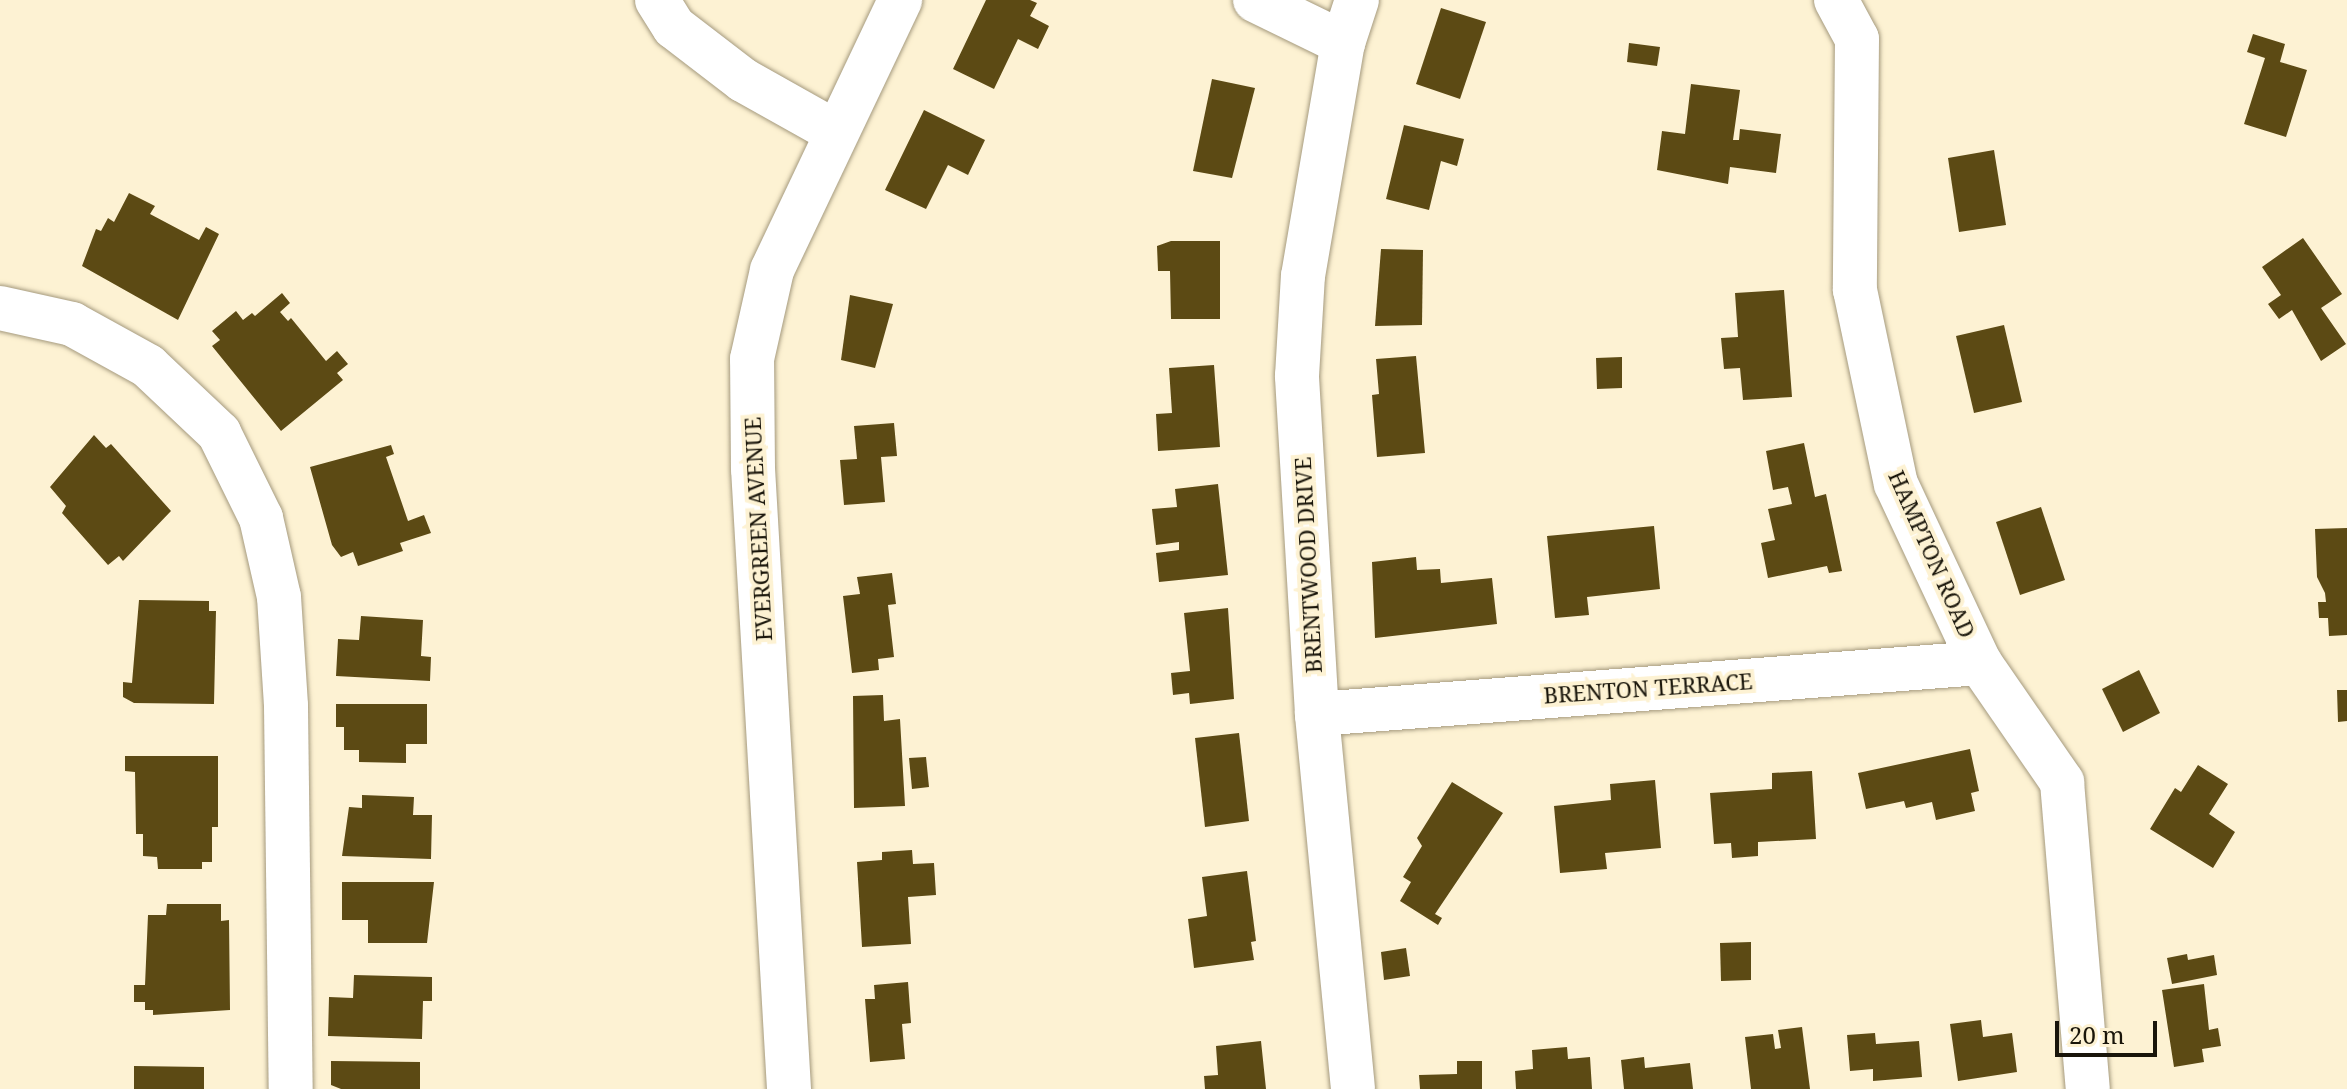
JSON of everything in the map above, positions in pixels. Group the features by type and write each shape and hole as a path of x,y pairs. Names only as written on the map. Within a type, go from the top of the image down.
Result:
{"street":[{"path":"657,0 674,27 743,80 834,131"},
{"name":"EVERGREEN AVENUE","path":"789,1089 753,469 752,359 772,270 834,131 900,0"},
{"path":"1255,0 1343,43"},
{"name":"BRENTWOOD DRIVE","path":"1353,1089 1317,714 1297,376 1303,276 1343,43 1357,0"},
{"name":"HAMPTON ROAD","path":"1836,0 1857,39 1855,290 1896,484 1980,663 2062,782 2088,1089"},
{"path":"0,308 72,324 148,366 219,433 261,518 279,597 286,706 291,1089"},
{"name":"BRENTON TERRACE","path":"1317,714 1980,663"}],"building":[{"path":"986,0 1030,0 1037,3 1030,16 1049,26 1038,49 1018,39 994,89 953,69"},
{"path":"1441,8 1486,22 1460,99 1416,84"},
{"path":"2253,34 2285,44 2280,62 2307,70 2286,137 2244,124 2265,58 2247,52"},
{"path":"1629,43 1660,47 1657,66 1627,62"},
{"path":"1212,79 1255,88 1232,178 1193,171"},
{"path":"1691,84 1740,90 1733,140 1739,140 1740,129 1781,134 1776,173 1730,167 1728,184 1657,170 1662,131 1685,134"},
{"path":"924,110 985,140 968,175 948,165 926,209 885,190"},
{"path":"1404,125 1464,139 1457,166 1441,161 1429,210 1386,199"},
{"path":"1994,150 2006,225 1959,232 1948,158"},
{"path":"129,193 155,206 150,214 199,240 206,227 219,234 178,320 82,266 96,229 101,231 108,218 114,222"},
{"path":"2303,238 2342,294 2321,308 2346,344 2321,361 2292,310 2279,319 2268,304 2281,295 2262,267"},
{"path":"1171,241 1220,241 1220,319 1171,319 1170,271 1158,271 1157,246"},
{"path":"1381,249 1423,250 1422,325 1375,326"},
{"path":"1784,290 1792,397 1743,400 1740,368 1724,369 1721,338 1738,337 1735,293"},
{"path":"282,293 290,303 280,312 288,321 291,318 326,361 337,351 348,364 337,373 343,380 281,431 212,346 220,340 212,331 236,311 243,320 252,313 255,316"},
{"path":"850,295 893,304 875,368 841,360"},
{"path":"2004,325 2022,402 1974,413 1956,336"},
{"path":"1416,356 1425,453 1377,457 1372,395 1379,394 1376,359"},
{"path":"1622,357 1622,388 1597,389 1596,358"},
{"path":"1214,365 1220,447 1158,451 1156,414 1172,413 1169,368"},
{"path":"894,423 897,456 881,457 885,502 844,505 840,460 857,459 854,426"},
{"path":"94,435 106,448 111,444 171,511 123,561 119,556 108,565 62,513 66,506 50,487"},
{"path":"1804,443 1815,497 1826,494 1842,571 1829,573 1827,566 1768,578 1761,543 1775,540 1768,509 1792,504 1788,487 1773,490 1766,451"},
{"path":"391,445 394,454 386,457 408,521 424,515 431,533 400,543 403,551 358,566 353,552 341,557 332,545 310,467"},
{"path":"1218,484 1228,575 1159,582 1156,553 1179,550 1179,542 1156,545 1152,509 1177,507 1175,489"},
{"path":"2041,507 2065,580 2020,595 1996,522"},
{"path":"1654,526 1660,589 1587,597 1589,615 1555,618 1547,536"},
{"path":"2347,528 2347,635 2329,636 2328,618 2319,618 2318,602 2326,602 2317,577 2315,529"},
{"path":"1416,557 1417,570 1440,569 1441,583 1492,578 1497,624 1375,638 1372,562"},
{"path":"892,573 896,604 888,605 894,657 878,659 879,670 852,673 843,596 860,594 857,577"},
{"path":"139,600 209,601 209,611 216,611 214,704 134,703 123,697 123,682 132,683"},
{"path":"1228,608 1234,699 1190,704 1189,693 1173,695 1171,673 1190,671 1184,613"},
{"path":"361,616 423,620 421,656 431,657 430,681 336,676 338,639 359,640"},
{"path":"2139,670 2160,713 2123,732 2102,689"},
{"path":"2337,690 2347,690 2347,721 2338,722"},
{"path":"883,695 884,721 900,719 905,806 854,808 853,696"},
{"path":"336,704 427,704 427,744 406,744 406,763 359,762 359,750 344,750 344,727 336,727"},
{"path":"1239,733 1249,821 1205,827 1195,738"},
{"path":"1970,749 1979,791 1971,793 1975,811 1936,820 1932,802 1906,808 1904,801 1866,809 1858,773"},
{"path":"125,756 218,756 218,827 212,827 212,862 202,862 202,869 158,869 157,857 143,856 143,834 136,834 135,772 125,771"},
{"path":"926,757 929,787 912,789 909,758"},
{"path":"2198,765 2228,784 2209,814 2235,832 2213,868 2150,829 2175,788 2181,792"},
{"path":"1812,771 1816,839 1758,842 1758,856 1732,858 1731,843 1714,844 1710,793 1772,789 1772,773"},
{"path":"1655,780 1661,848 1605,853 1607,869 1560,873 1554,806 1611,800 1610,784"},
{"path":"1452,782 1503,813 1435,914 1442,918 1438,925 1400,901 1411,882 1403,877 1422,846 1417,838"},
{"path":"362,795 414,797 413,815 432,815 431,859 342,856 349,807 362,808"},
{"path":"912,850 913,864 934,863 936,895 908,897 911,944 862,947 857,862 882,860 882,852"},
{"path":"1247,871 1256,941 1251,942 1254,960 1194,968 1188,919 1207,916 1202,877"},
{"path":"342,882 434,882 427,943 368,943 368,920 342,920"},
{"path":"167,904 221,904 221,921 229,920 230,1010 153,1015 153,1010 145,1010 145,1002 134,1002 134,985 145,985 148,915 166,915"},
{"path":"1751,942 1751,980 1721,981 1720,943"},
{"path":"1406,948 1410,976 1384,980 1381,952"},
{"path":"2187,954 2188,960 2214,955 2217,975 2172,984 2167,958"},
{"path":"354,975 432,977 432,1001 423,1001 422,1039 328,1036 329,997 353,998"},
{"path":"908,982 911,1023 902,1024 905,1059 870,1062 865,999 875,999 874,985"},
{"path":"2204,984 2209,1030 2218,1028 2221,1046 2202,1049 2204,1062 2174,1067 2162,990"},
{"path":"1981,1020 1983,1037 2012,1033 2017,1072 1958,1081 1950,1024"},
{"path":"1802,1027 1810,1089 1751,1089 1745,1037 1773,1034 1775,1049 1781,1048 1778,1030"},
{"path":"1875,1033 1876,1044 1919,1041 1922,1077 1873,1081 1873,1069 1850,1071 1847,1035"},
{"path":"1261,1041 1266,1089 1205,1089 1204,1076 1218,1075 1216,1046"},
{"path":"1567,1047 1568,1059 1590,1057 1592,1089 1516,1089 1515,1071 1533,1069 1532,1050"},
{"path":"1644,1057 1645,1068 1690,1063 1693,1089 1624,1089 1621,1060"},
{"path":"331,1061 420,1062 420,1089 341,1089 331,1085"},
{"path":"1457,1061 1482,1061 1482,1089 1420,1089 1419,1075 1457,1074"},
{"path":"134,1066 204,1067 204,1089 134,1089"}]}
